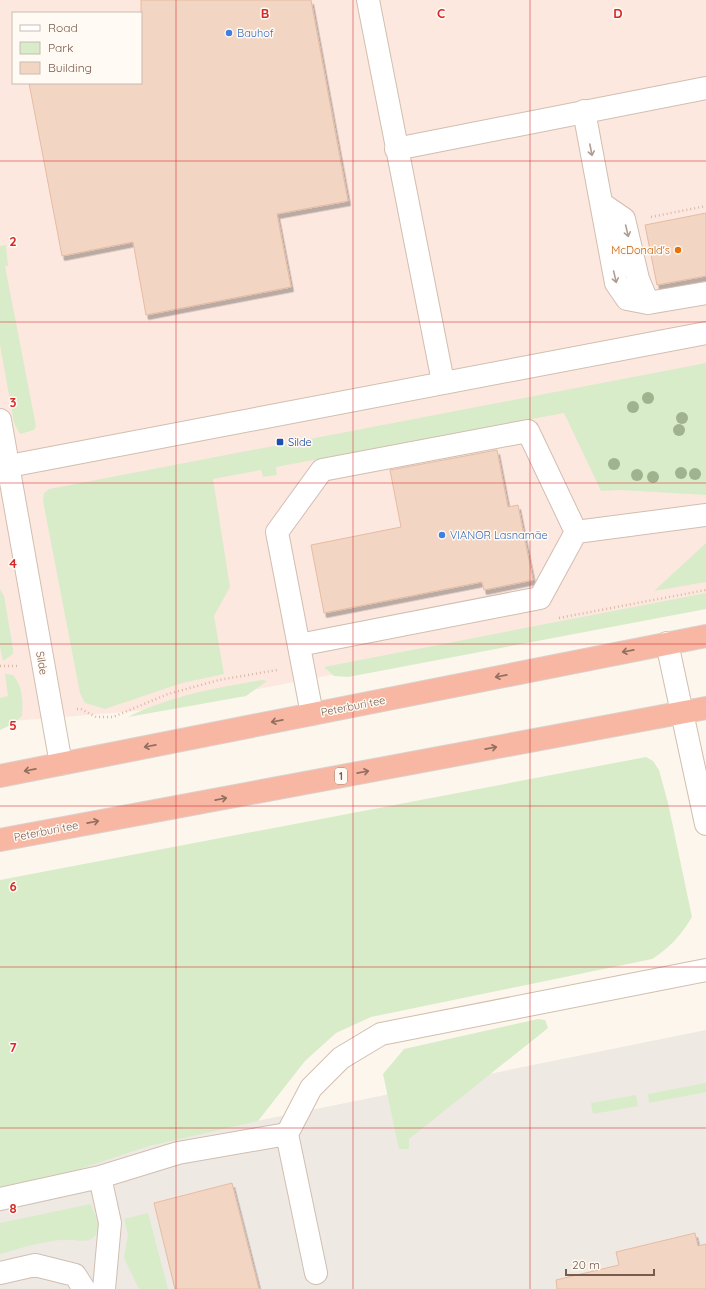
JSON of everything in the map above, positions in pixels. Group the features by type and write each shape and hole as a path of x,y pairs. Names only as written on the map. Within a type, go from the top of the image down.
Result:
{"highway":[{"name":"Peterburi tee","path":"0,776 706,636"},
{"name":"Peterburi tee","path":"0,840 706,708"}],"street":[{"path":"368,0 396,149 443,382"},
{"path":"396,149 706,88"},
{"path":"584,112 616,283 627,299 648,303 706,293"},
{"path":"4,468 443,382 706,333"},
{"name":"Silde","path":"0,420 4,468 61,764"},
{"path":"312,714 278,532 322,470 528,431 576,532"},
{"path":"576,532 706,515"},
{"path":"299,644 540,598 576,532"},
{"path":"667,643 706,824"},
{"path":"316,1273 287,1134 311,1088 341,1058 381,1034 706,970"},
{"path":"0,1199 100,1177 178,1153 287,1134"},
{"path":"100,1177 110,1222 104,1289"},
{"path":"0,1273 35,1265 75,1275 84,1289"}],"path":[{"path":"644,218 706,206"},
{"path":"0,666 22,666"}],"shaded area":[{"path":"0,0 706,0 706,603 149,710 0,722"},
{"path":"706,1030 706,1289 0,1289 0,1173"}],"green space":[{"path":"6,245 8,266 5,266 36,426 34,430 20,434 14,423 0,345 0,246"},
{"path":"706,363 706,495 620,490 601,491 564,413 276,467 277,475 263,477 261,470 213,479 230,587 214,616 224,674 182,683 105,709 85,703 80,693 43,501 44,493 49,489"},
{"path":"706,543 706,582 654,591"},
{"path":"0,589 4,596 13,648 13,654 3,661 0,647"},
{"path":"706,593 706,609 348,677 334,676 324,667"},
{"path":"5,674 13,675 19,684 22,699 22,716 13,724 0,730 0,698 8,696"},
{"path":"262,680 267,681 246,696 128,717 160,703 176,698"},
{"path":"646,757 653,761 659,770 668,803 692,917 675,941 652,959 371,1017 336,1033 305,1061 258,1121 149,1146 71,1172 0,1187 0,880"},
{"path":"538,1019 545,1020 548,1028 409,1139 409,1149 399,1149 383,1074 404,1049"},
{"path":"706,1083 706,1092 649,1103 648,1094"},
{"path":"636,1095 638,1106 593,1114 591,1103"},
{"path":"91,1204 97,1219 98,1231 91,1239 84,1241 52,1241 35,1244 0,1254 0,1223"},
{"path":"148,1213 168,1289 139,1289 124,1258 128,1235 124,1219"}],"building":[{"path":"141,0 311,0 348,201 277,214 291,287 146,315 133,242 62,256 29,84 142,84"},
{"name":"McDonald's","path":"706,213 706,276 657,285 645,225"},
{"name":"VIANOR Lasnamäe","path":"497,450 508,507 518,505 533,580 484,590 482,582 324,613 311,545 401,527 390,470"},
{"path":"232,1183 259,1289 175,1289 154,1203"},
{"path":"695,1233 698,1246 706,1244 706,1289 557,1289 556,1280 619,1265 616,1252"}],"place":[{"name":"Bauhof","path":"229,33"},
{"name":"McDonald's","path":"678,250"},
{"name":"Silde","path":"280,442"},
{"name":"VIANOR Lasnamäe","path":"442,535"}]}
